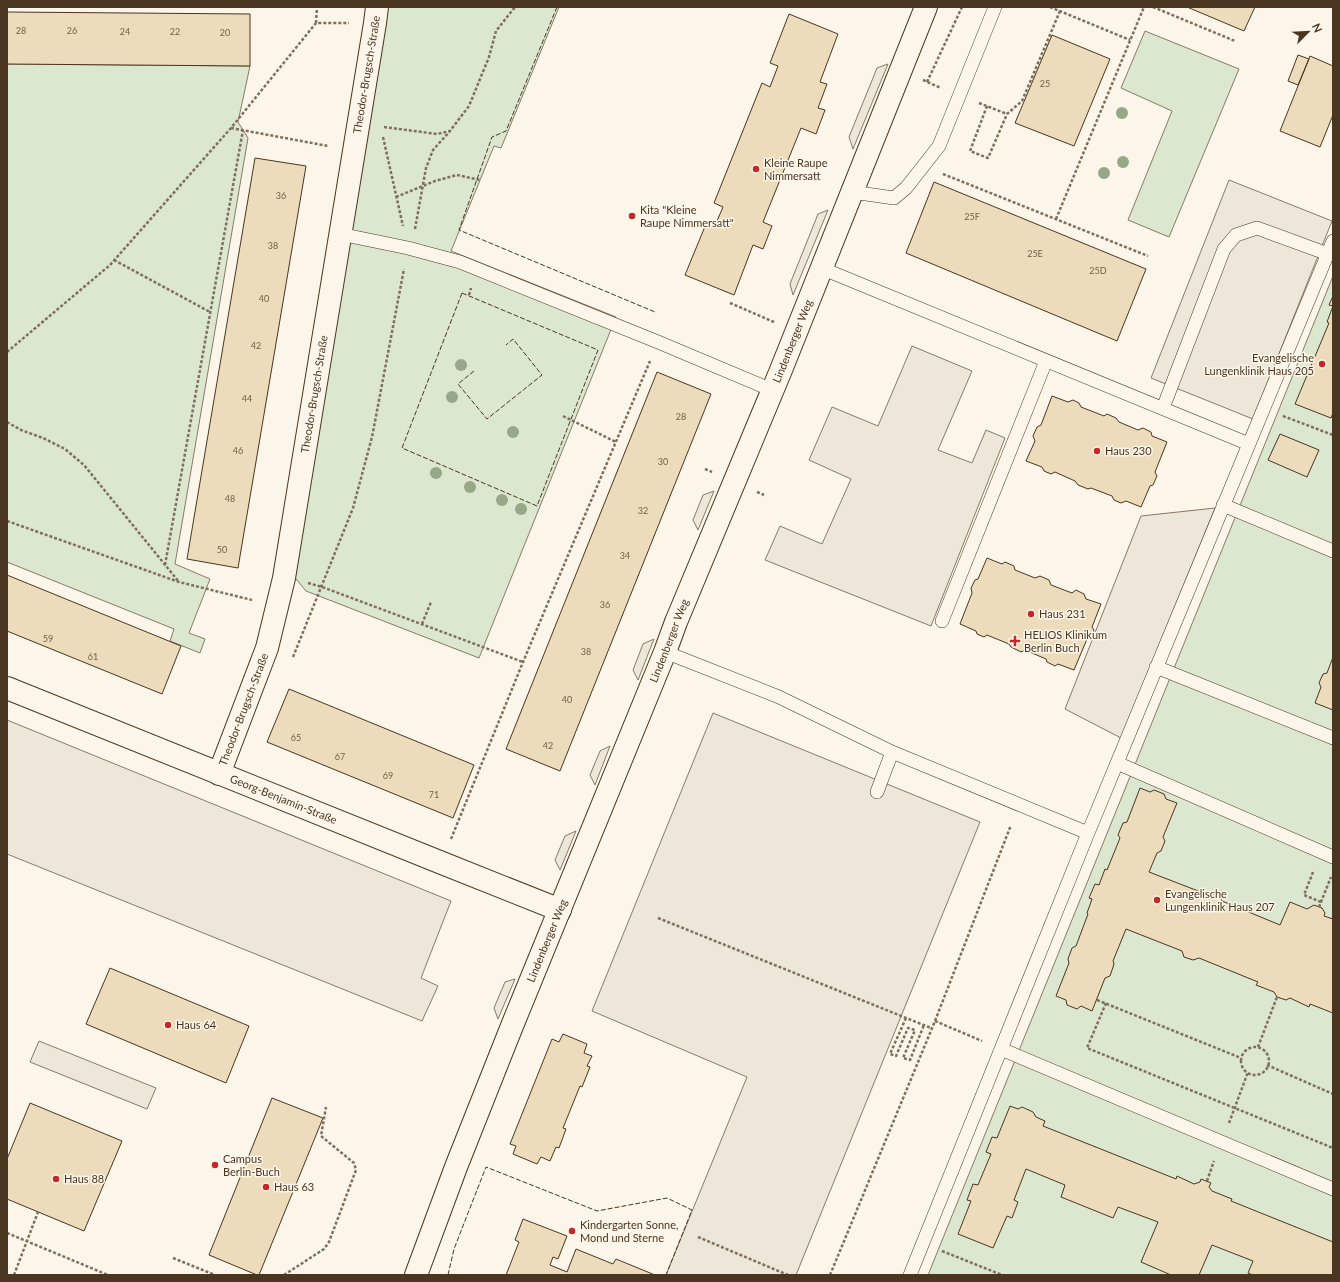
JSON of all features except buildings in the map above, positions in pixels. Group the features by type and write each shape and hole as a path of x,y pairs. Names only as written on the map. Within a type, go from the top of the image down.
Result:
{"street":[{"name":"Lindenberger Weg","path":"416,1275 456,1167 926,7"},
{"name":"Theodor-Brugsch-Straße","path":"219,774 267,648 284,578 376,15"},
{"name":"Georg-Benjamin-Straße","path":"7,688 560,910"}],"lane":[{"path":"852,192 894,198 906,188 939,146 995,7"},
{"path":"1163,408 1224,250 1236,235 1257,228 1328,254"},
{"path":"340,234 408,248 460,262 772,390"},
{"path":"910,1275 1088,833 1333,241"},
{"path":"821,268 1249,444"},
{"path":"942,621 1046,361"},
{"path":"1223,506 1333,551"},
{"path":"665,652 779,697 892,752 1088,833"},
{"path":"1156,667 1333,738"},
{"path":"877,792 892,752"},
{"path":"1117,763 1333,857"},
{"path":"1001,1049 1333,1189"}],"path":[{"path":"7,352 114,260 230,128 316,23 317,7"},
{"path":"292,659 352,508 372,437 408,248 416,224 421,187 426,168 433,150 469,106 489,57 496,31 515,7"},
{"path":"947,91 927,82 962,7"},
{"path":"1050,7 1130,40"},
{"path":"1056,219 1144,7"},
{"path":"1153,7 1235,41"},
{"path":"1007,114 987,106 970,151 988,158 1007,114 1022,101 1060,11"},
{"path":"316,23 376,15"},
{"path":"384,119 384,137 408,248"},
{"path":"384,127 437,134 450,130"},
{"path":"230,128 354,151"},
{"path":"165,565 243,130"},
{"path":"941,173 1148,256"},
{"path":"396,197 457,175 480,180"},
{"path":"114,260 210,312"},
{"path":"730,303 796,331"},
{"path":"442,863 523,662 658,342"},
{"path":"1263,408 1333,435"},
{"path":"562,416 616,442"},
{"path":"7,422 21,430 65,448 84,465 179,582"},
{"path":"7,521 179,582 278,606"},
{"path":"284,578 322,586 523,662"},
{"path":"422,624 431,602"},
{"path":"830,1275 935,1021 1020,804"},
{"path":"1321,852 1304,896 1321,902"},
{"path":"1319,906 1333,871"},
{"path":"658,918 931,1028"},
{"path":"1258,1047 1277,997"},
{"path":"1097,1000 1241,1058"},
{"path":"1106,1003 1087,1048 1333,1148"},
{"path":"906,1018 890,1054 896,1056 908,1028 915,1030 903,1058 910,1060 924,1025"},
{"path":"935,1021 1001,1049"},
{"path":"1258,1047 1265,1052 1268,1061 1265,1070 1257,1074 1252,1074 1242,1066 1241,1058 1249,1048 1258,1047"},
{"path":"1267,1065 1333,1094"},
{"path":"1222,1142 1248,1072"},
{"path":"284,1275 327,1246 356,1170 354,1163 321,1136 326,1107"},
{"path":"14,1275 38,1212"},
{"path":"7,1234 106,1275"},
{"path":"698,1237 788,1275"},
{"path":"923,1243 1002,1275"},
{"path":"173,1258 214,1275"}],"green space":[{"path":"384,7 559,7 501,148 494,146 451,251 616,317 479,658 306,591 292,574"},
{"path":"1145,31 1239,69 1169,237 1128,220 1172,111 1121,88"},
{"path":"7,64 250,66 238,122 248,138 175,564 210,579 189,633 205,639 200,653 170,641 174,629 7,562"},
{"path":"1333,276 1333,1275 928,1275"}],"shaded area":[{"path":"888,64 853,149 849,137 877,68"},
{"path":"1229,180 1332,221 1253,419 1151,378"},
{"path":"828,210 793,295 790,284 818,214"},
{"path":"912,346 972,371 938,450 972,463 986,430 1005,438 931,626 765,560 780,526 822,544 851,479 809,460 832,407 878,426"},
{"path":"714,491 698,530 693,520 703,495"},
{"path":"1215,508 1121,738 1065,709 1141,516"},
{"path":"654,639 638,680 633,670 643,644"},
{"path":"713,713 980,822 796,1275 666,1275 747,1077 592,1011"},
{"path":"7,720 451,901 421,978 438,986 422,1021 7,854"},
{"path":"610,746 595,785 590,775 600,751"},
{"path":"576,831 560,870 555,860 565,836"},
{"path":"515,979 498,1019 494,1008 505,982"},
{"path":"39,1041 156,1088 147,1109 30,1062"}],"fence":[{"path":"557,7 506,131 492,137 459,230 655,312"},
{"path":"462,293 598,350 537,506 402,448 462,293"},
{"path":"474,371 458,384 487,419 542,375 513,339 506,345"},
{"path":"448,1275 454,1249 486,1167 597,1211 667,1198 692,1210 666,1275"}],"place":[{"name":"Kleine Raupe Nimmersatt","path":"756,169"},
{"name":"Kita \"Kleine Raupe Nimmersatt\"","path":"632,216"},
{"name":"Evangelische Lungenklinik Haus 205","path":"1322,364"},
{"name":"Haus 230","path":"1097,451"},
{"name":"Haus 231","path":"1031,614"},
{"name":"HELIOS Klinikum Berlin Buch","path":"1015,641"},
{"name":"Evangelische Lungenklinik Haus 207","path":"1157,900"},
{"name":"Haus 64","path":"168,1025"},
{"name":"Campus Berlin-Buch","path":"215,1165"},
{"name":"Haus 88","path":"56,1179"},
{"name":"Haus 63","path":"266,1187"},
{"name":"Kindergarten Sonne, Mond und Sterne","path":"572,1231"}]}
